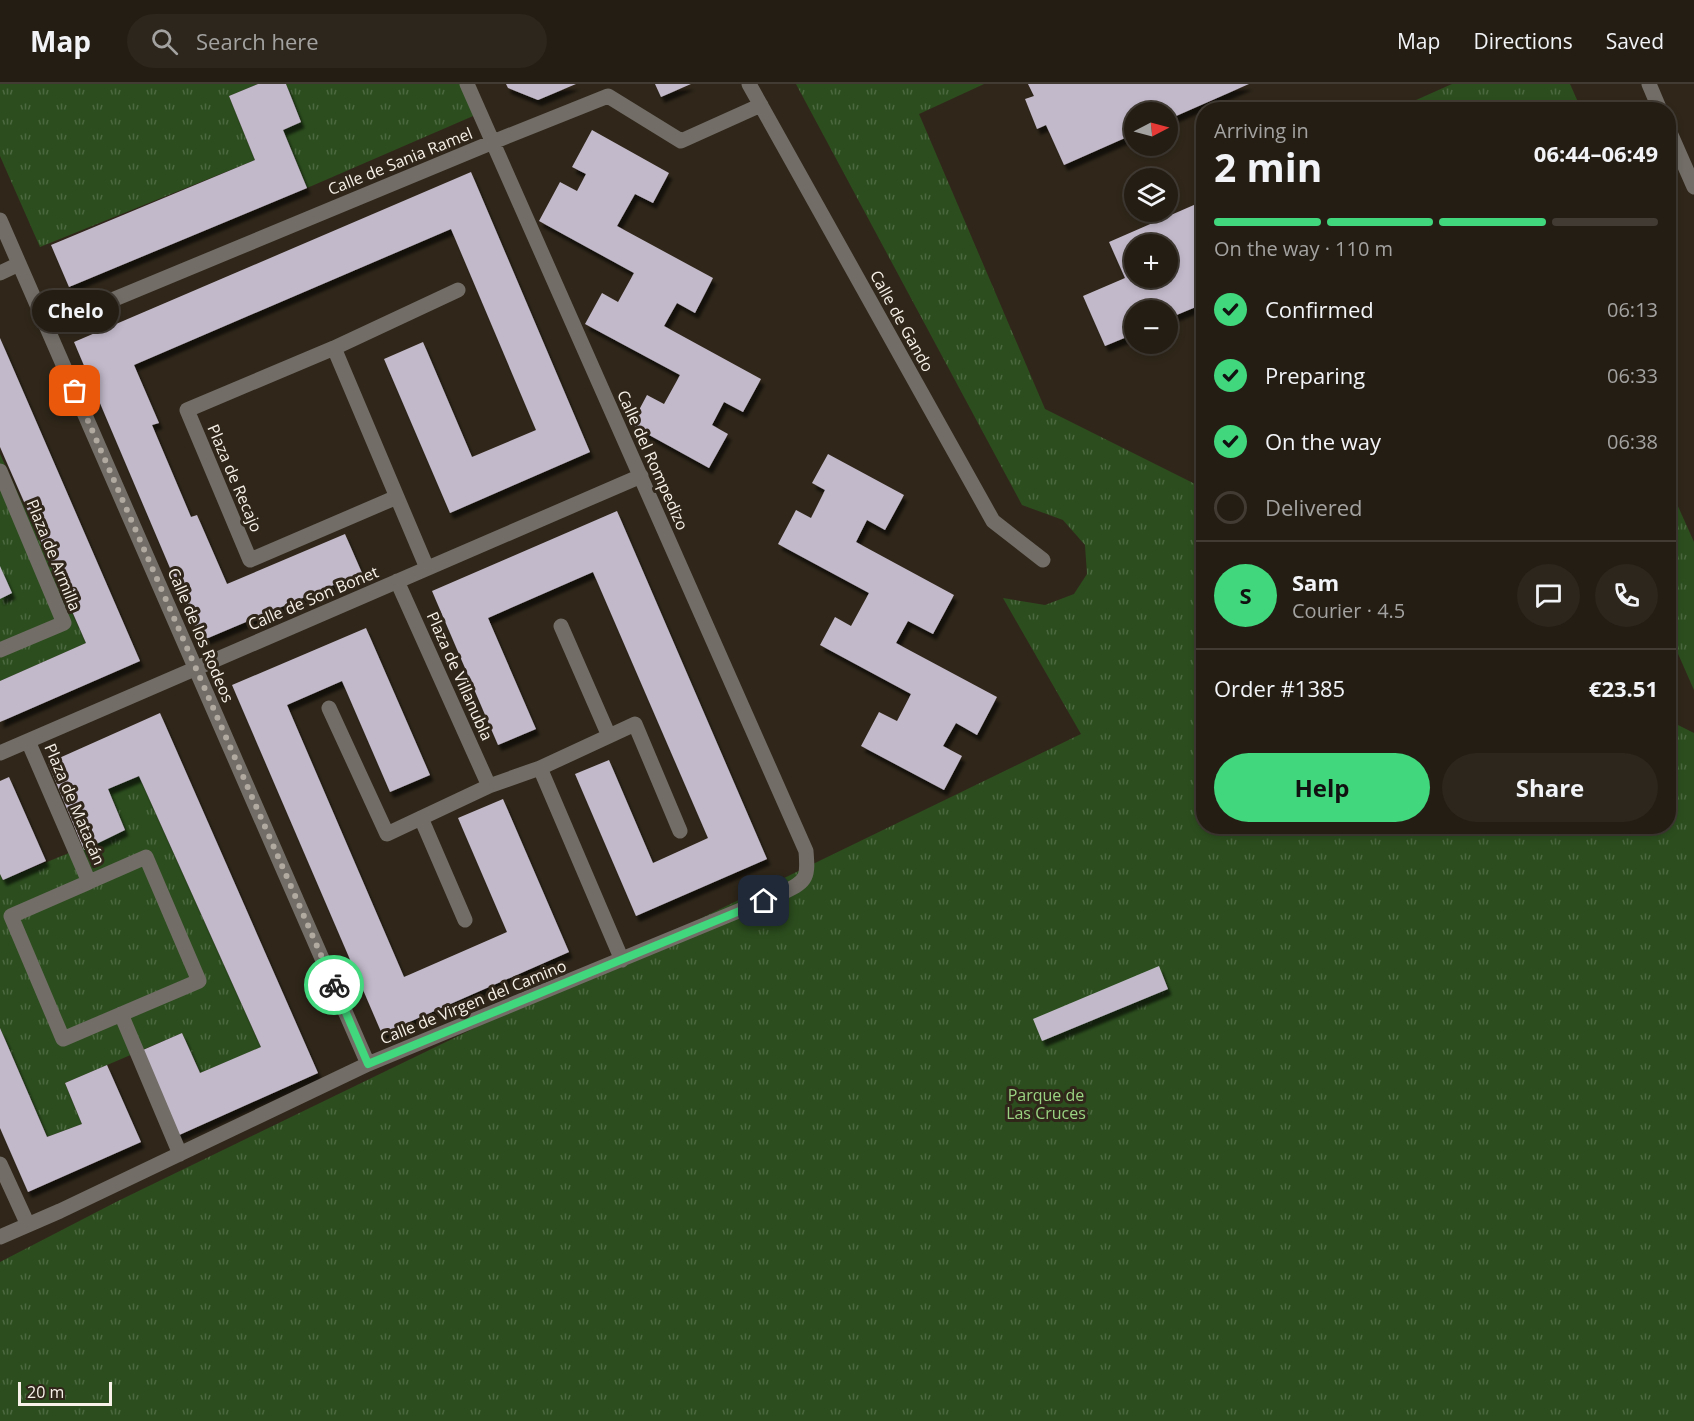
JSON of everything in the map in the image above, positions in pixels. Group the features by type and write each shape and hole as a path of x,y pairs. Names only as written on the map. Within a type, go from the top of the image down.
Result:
{"street":[{"name":"Calle del Rompedizo","path":"467,84 806,851"},
{"name":"Calle de Gando","path":"749,84 993,521 1043,560"},
{"path":"1649,84 1657,102"},
{"name":"Calle de Sania Ramel","path":"47,327 608,96 681,141 761,105"},
{"path":"1676,146 1694,187"},
{"name":"Calle de los Rodeos","path":"0,220 368,1064"},
{"path":"0,273 19,264"},
{"name":"Plaza de Recajo","path":"397,497 250,560 187,410 334,348 458,290"},
{"path":"334,348 427,568"},
{"name":"Plaza de Armilla","path":"0,471 64,623 0,650"},
{"name":"Calle de Son Bonet","path":"0,753 641,476"},
{"name":"Plaza de Villanubla","path":"397,581 489,786"},
{"path":"561,626 609,736"},
{"path":"329,708 387,834 489,786 540,768 635,724 680,831"},
{"name":"Plaza de Matacán","path":"28,741 89,882"},
{"path":"540,768 622,960"},
{"path":"421,818 465,920"},
{"name":"Calle de Virgen del Camino","path":"0,1237 368,1064 799,885 805,877 807,868 806,851"},
{"name":"Plaza de Matacán","path":"146,857 199,981 63,1039 11,916 89,882 146,857"},
{"path":"121,1014 180,1154"},
{"path":"0,1164 28,1225"}],"green space":[{"path":"0,84 258,84 229,96 255,160 40,247 0,156"},
{"path":"286,84 467,84 480,113 307,188 283,130 301,122"},
{"name":"Parque de Las Cruces","path":"796,84 984,84 919,114 1045,409 1196,484 1196,834 1676,834 1676,724 1694,733 1694,1421 0,1421 0,1262 118,1201 1081,734 1003,598 1045,605 1074,594 1087,574 1085,545 1063,520 1022,505"},
{"path":"1452,84 1570,84 1578,102 1412,102"},
{"path":"0,454 86,643 0,681"},
{"path":"1676,502 1694,542 1694,690 1676,649"},
{"path":"139,776 261,1047 200,1073 182,1033 65,1083 82,1124 47,1137 0,1028 0,874 3,880 125,830 108,789"}],"building":[{"path":"258,84 286,84 301,122 283,130 307,188 69,287 51,245 255,160 229,96"},
{"path":"506,84 576,84 538,100 508,88"},
{"path":"655,84 691,84 661,97"},
{"path":"1028,84 1249,84 1208,102 1196,102 1196,107 1178,115 1178,102 1124,102 1124,138 1064,165 1046,125 1037,129 1025,99 1034,96"},
{"path":"592,130 669,173 653,203 635,194 617,226 713,278 695,313 677,303 664,326 761,379 743,412 724,402 712,425 728,434 709,468 631,425 647,395 664,404 680,375 585,324 602,293 618,302 634,273 539,221 560,182 577,191 586,174 572,167"},
{"path":"471,172 590,452 450,513 384,359 423,342 472,457 536,430 451,229 134,365 159,423 152,425 191,517 197,515 227,584 345,534 362,573 201,641 74,342"},
{"path":"1196,204 1196,307 1178,314 1178,300 1124,300 1124,338 1105,346 1083,296 1124,278 1124,288 1178,288 1178,234 1127,234 1155,222 1178,222 1178,212"},
{"path":"1124,235 1124,276 1109,242"},
{"path":"0,338 140,661 0,722 0,681 86,643 0,447"},
{"path":"828,454 904,495 885,530 867,520 856,542 954,595 933,634 908,621 896,643 997,697 977,735 956,723 943,746 962,756 944,790 861,746 879,712 897,721 911,694 820,645 835,617 851,626 869,593 778,544 796,510 811,518 825,490 812,483"},
{"path":"617,511 767,859 636,916 575,774 609,760 653,863 708,838 593,572 488,618 536,729 498,745 432,591"},
{"path":"0,566 12,593 0,599"},
{"path":"366,628 430,775 390,792 342,681 287,705 404,977 507,932 458,818 503,799 569,952 382,1034 232,685"},
{"path":"160,713 318,1073 177,1136 143,1050 182,1033 200,1073 261,1047 139,776 108,789 125,830 84,850 48,763"},
{"path":"9,777 46,861 3,880 0,874 0,781"},
{"path":"1159,966 1168,989 1042,1041 1033,1019"},
{"path":"0,1028 47,1137 82,1124 65,1083 107,1065 141,1142 28,1192 0,1128"}],"way so far":[{"path":"75,391 334,985"}],"place":[{"name":"Chelo","path":"75,391"}],"route":[{"path":"334,985 368,1064 764,901"}]}
